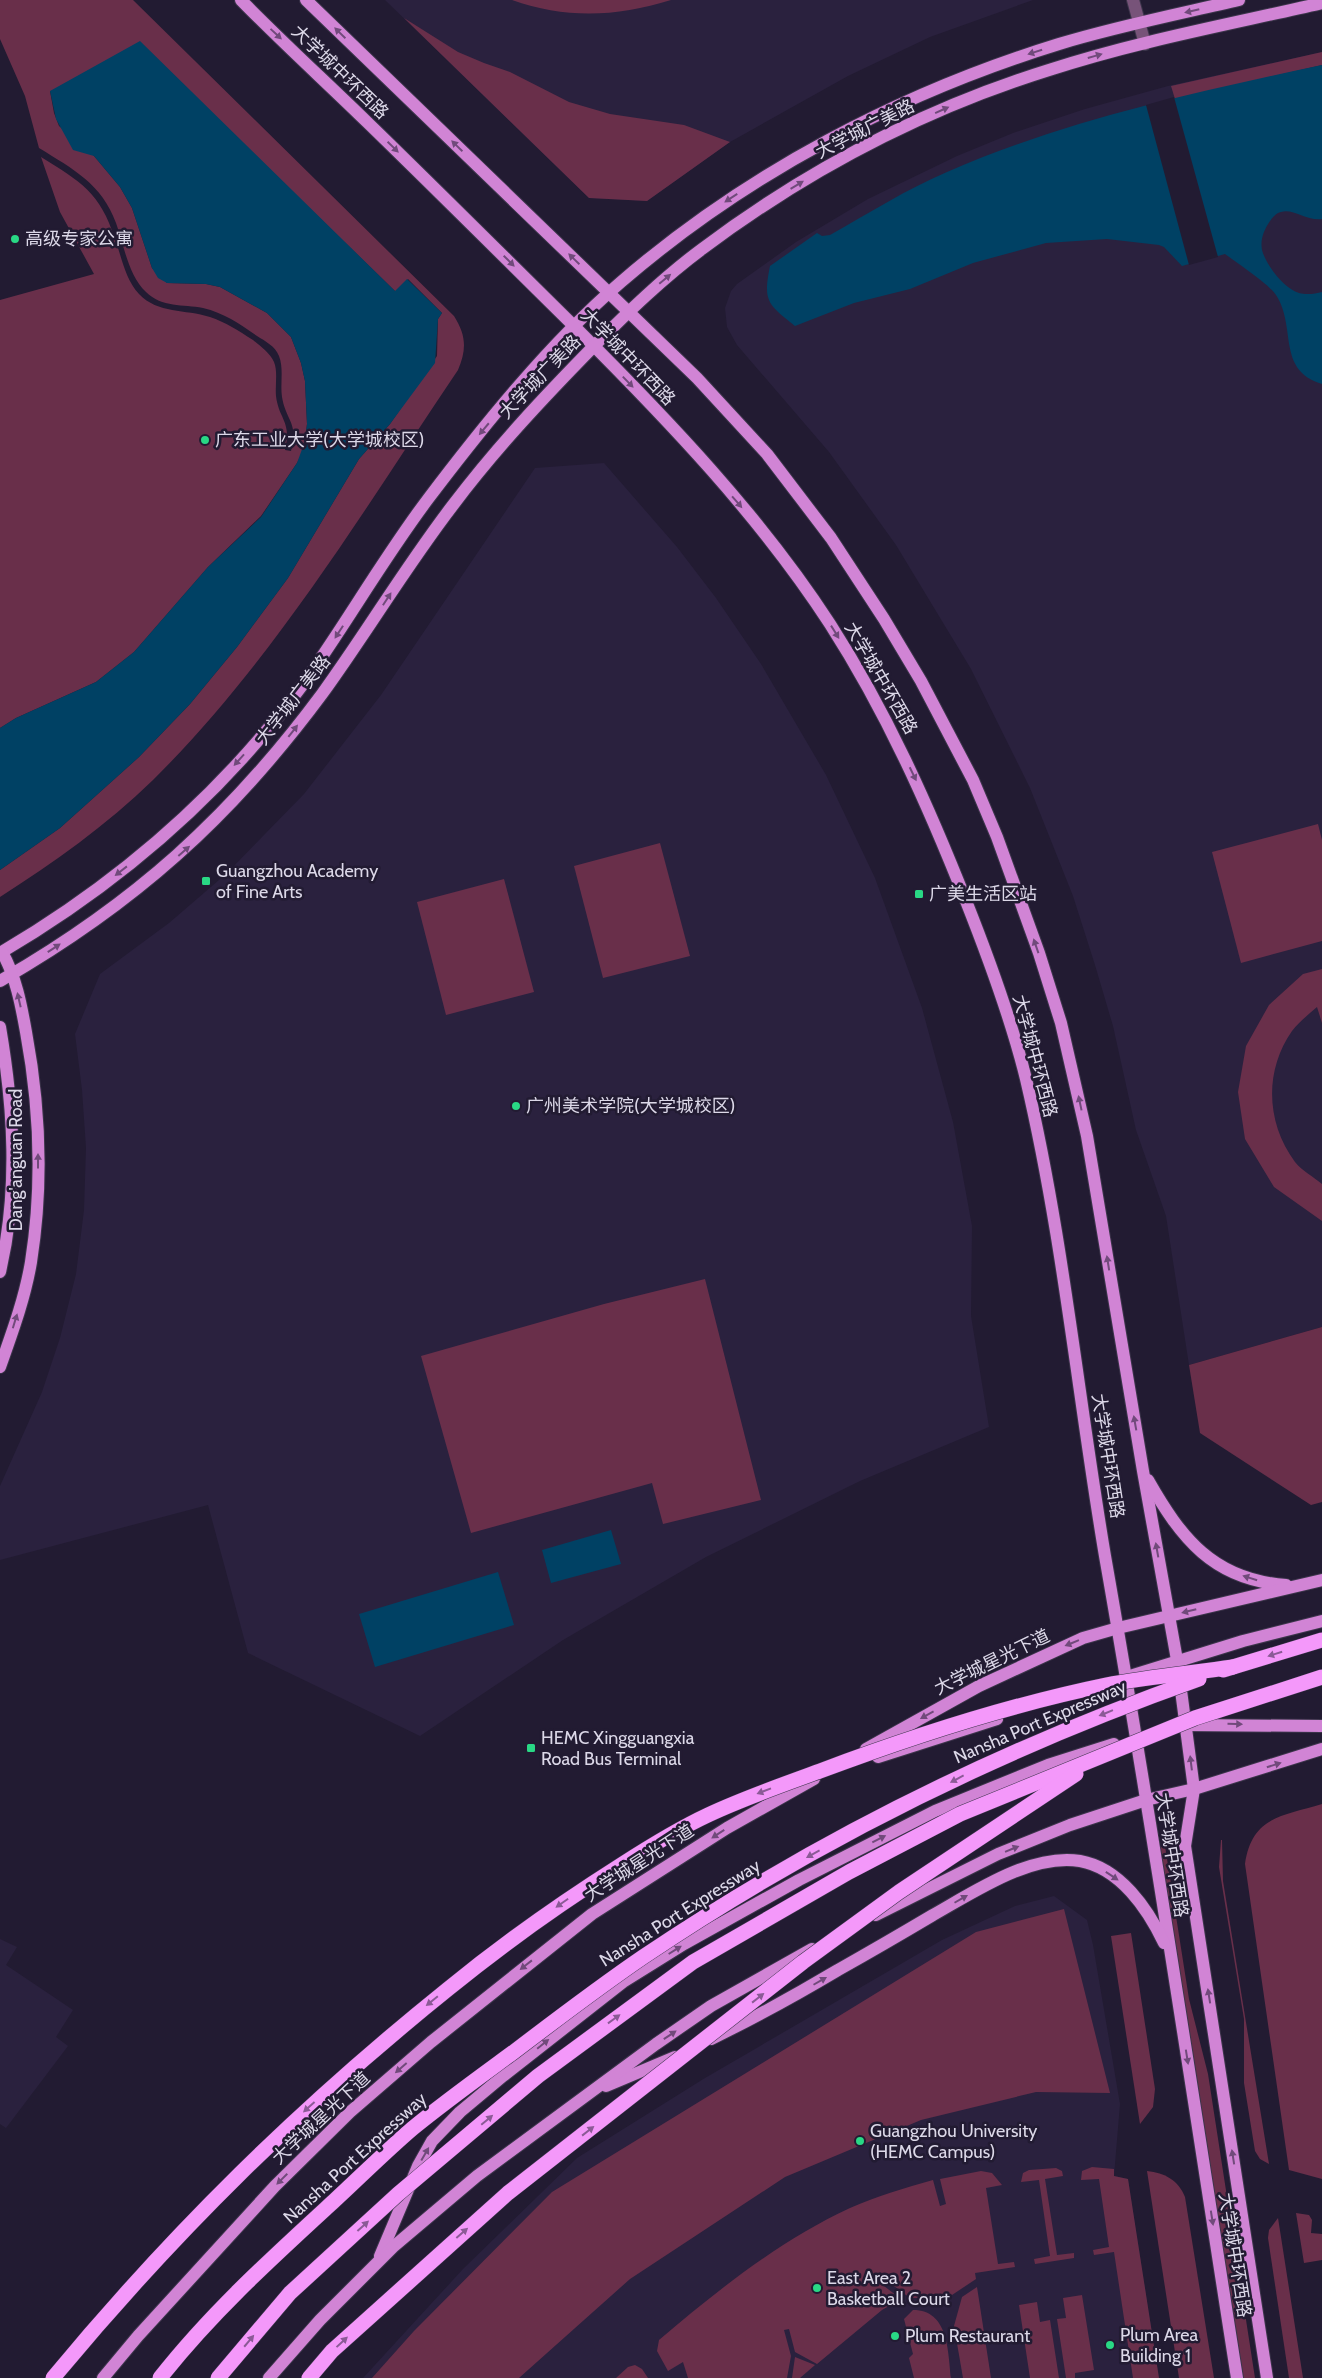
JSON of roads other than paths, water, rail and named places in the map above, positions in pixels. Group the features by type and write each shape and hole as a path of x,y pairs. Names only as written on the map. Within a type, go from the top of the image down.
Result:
{"highway":[{"name":"Nansha Port Expressway","path":"160,2378 183,2349 284,2247 414,2127 643,1957 770,1878 857,1829 973,1770 1056,1733 1141,1699 1233,1667 1322,1640"},
{"path":"53,2378 169,2244 234,2178 344,2074 476,1966 531,1925 649,1848 705,1816 761,1792 886,1746 1043,1700 1110,1684 1233,1667"},
{"path":"218,2378 290,2293 398,2194 538,2076 693,1962 849,1872 960,1814 1195,1718 1322,1677"},
{"path":"309,2378 332,2351 508,2192 803,1962 867,1915 1102,1757"}],"main road":[{"name":"大学城中环西路","path":"241,0 594,346 666,421 733,497 767,537 833,629 889,725 923,795 1006,1010 1025,1074 1056,1236 1104,1550 1146,1800 1237,2378"},
{"name":"大学城中环西路","path":"306,0 697,378 767,454 830,538 884,619 916,673 976,788 1000,845 1039,954 1061,1023 1087,1136 1143,1471 1178,1660 1194,1789 1186,1846 1267,2378"},
{"name":"大学城广美路","path":"1,953 72,907 147,851 204,799 238,762 298,690 404,532 456,462 516,391 575,327 609,293 650,258 728,199 840,135 950,83 1059,44 1239,0"},
{"name":"大学城广美路","path":"0,981 86,928 126,900 196,840 226,810 321,695 411,562 486,462 534,407 594,346 629,312 700,251 748,216 833,163 872,142 948,108 1045,71 1145,44 1322,3"},
{"name":"Dang'anguan Road","path":"0,1367 31,1264 37,1190 37,1114 34,1076 13,974 1,953"},
{"name":"Dang'anguan Road","path":"0,1027 8,1075 13,1146 12,1188 0,1272"},
{"path":"0,1063 8,1075"},
{"path":"1143,1471 1177,1528 1210,1559 1226,1569 1258,1581 1298,1585"},
{"name":"大学城星光下道","path":"103,2378 138,2336 275,2186 350,2112 431,2042 592,1914 727,1828 820,1775 979,1686 1062,1647 1118,1628 1322,1580"},
{"path":"820,1775 1178,1660 1322,1621"},
{"path":"377,2263 402,2201 432,2141 460,2112 503,2076 623,1982 684,1944 791,1885 935,1811 1048,1766 1186,1724 1322,1726"},
{"path":"269,2378 320,2320 393,2247 477,2176 711,2006 847,1930 998,1854 1070,1825 1146,1800 1194,1789 1322,1749"},
{"path":"588,2094 661,2064 760,2014 996,1881 1048,1862 1081,1862 1113,1876 1127,1888 1155,1924 1171,1957"}],"street":[{"path":"1133,0 1145,44"}],"water":[{"path":"140,41 395,291 407,279 442,313 438,319 435,363 390,424 359,459 288,578 237,647 190,704 139,757 60,828 0,870 0,728 16,718 96,682 134,652 208,567 261,517 297,463 305,441 307,424 305,381 301,363 291,337 267,313 220,287 206,284 167,283 158,278 152,268 132,208 120,187 94,156 73,150 56,119 50,91"},
{"path":"1322,65 1322,219 1286,211 1276,214 1270,221 1262,238 1262,250 1272,269 1287,287 1302,294 1322,292 1322,384 1298,369 1290,346 1286,320 1276,295 1260,280 1225,254 1182,266 1164,247 1159,245 1107,239 1046,243 973,263 910,289 854,303 795,326 778,312 769,301 767,287 770,266 817,233 822,236 830,235 947,172 1038,137 1085,122 1179,97"},
{"path":"611,1530 621,1564 551,1583 542,1550"},
{"path":"498,1572 514,1625 375,1667 359,1614"}],"place":[{"name":"高级专家公寓","path":"15,239"},
{"name":"广东工业大学(大学城校区)","path":"205,440"},
{"name":"Guangzhou Academy of Fine Arts","path":"206,881"},
{"name":"广美生活区站","path":"919,894"},
{"name":"广州美术学院(大学城校区)","path":"516,1106"},
{"name":"HEMC Xingguangxia Road Bus Terminal","path":"531,1748"},
{"name":"Guangzhou University (HEMC Campus)","path":"860,2141"},
{"name":"East Area 2 Basketball Court","path":"817,2288"},
{"name":"Plum Restaurant","path":"895,2336"},
{"name":"Plum Area Building 1","path":"1110,2345"}]}
